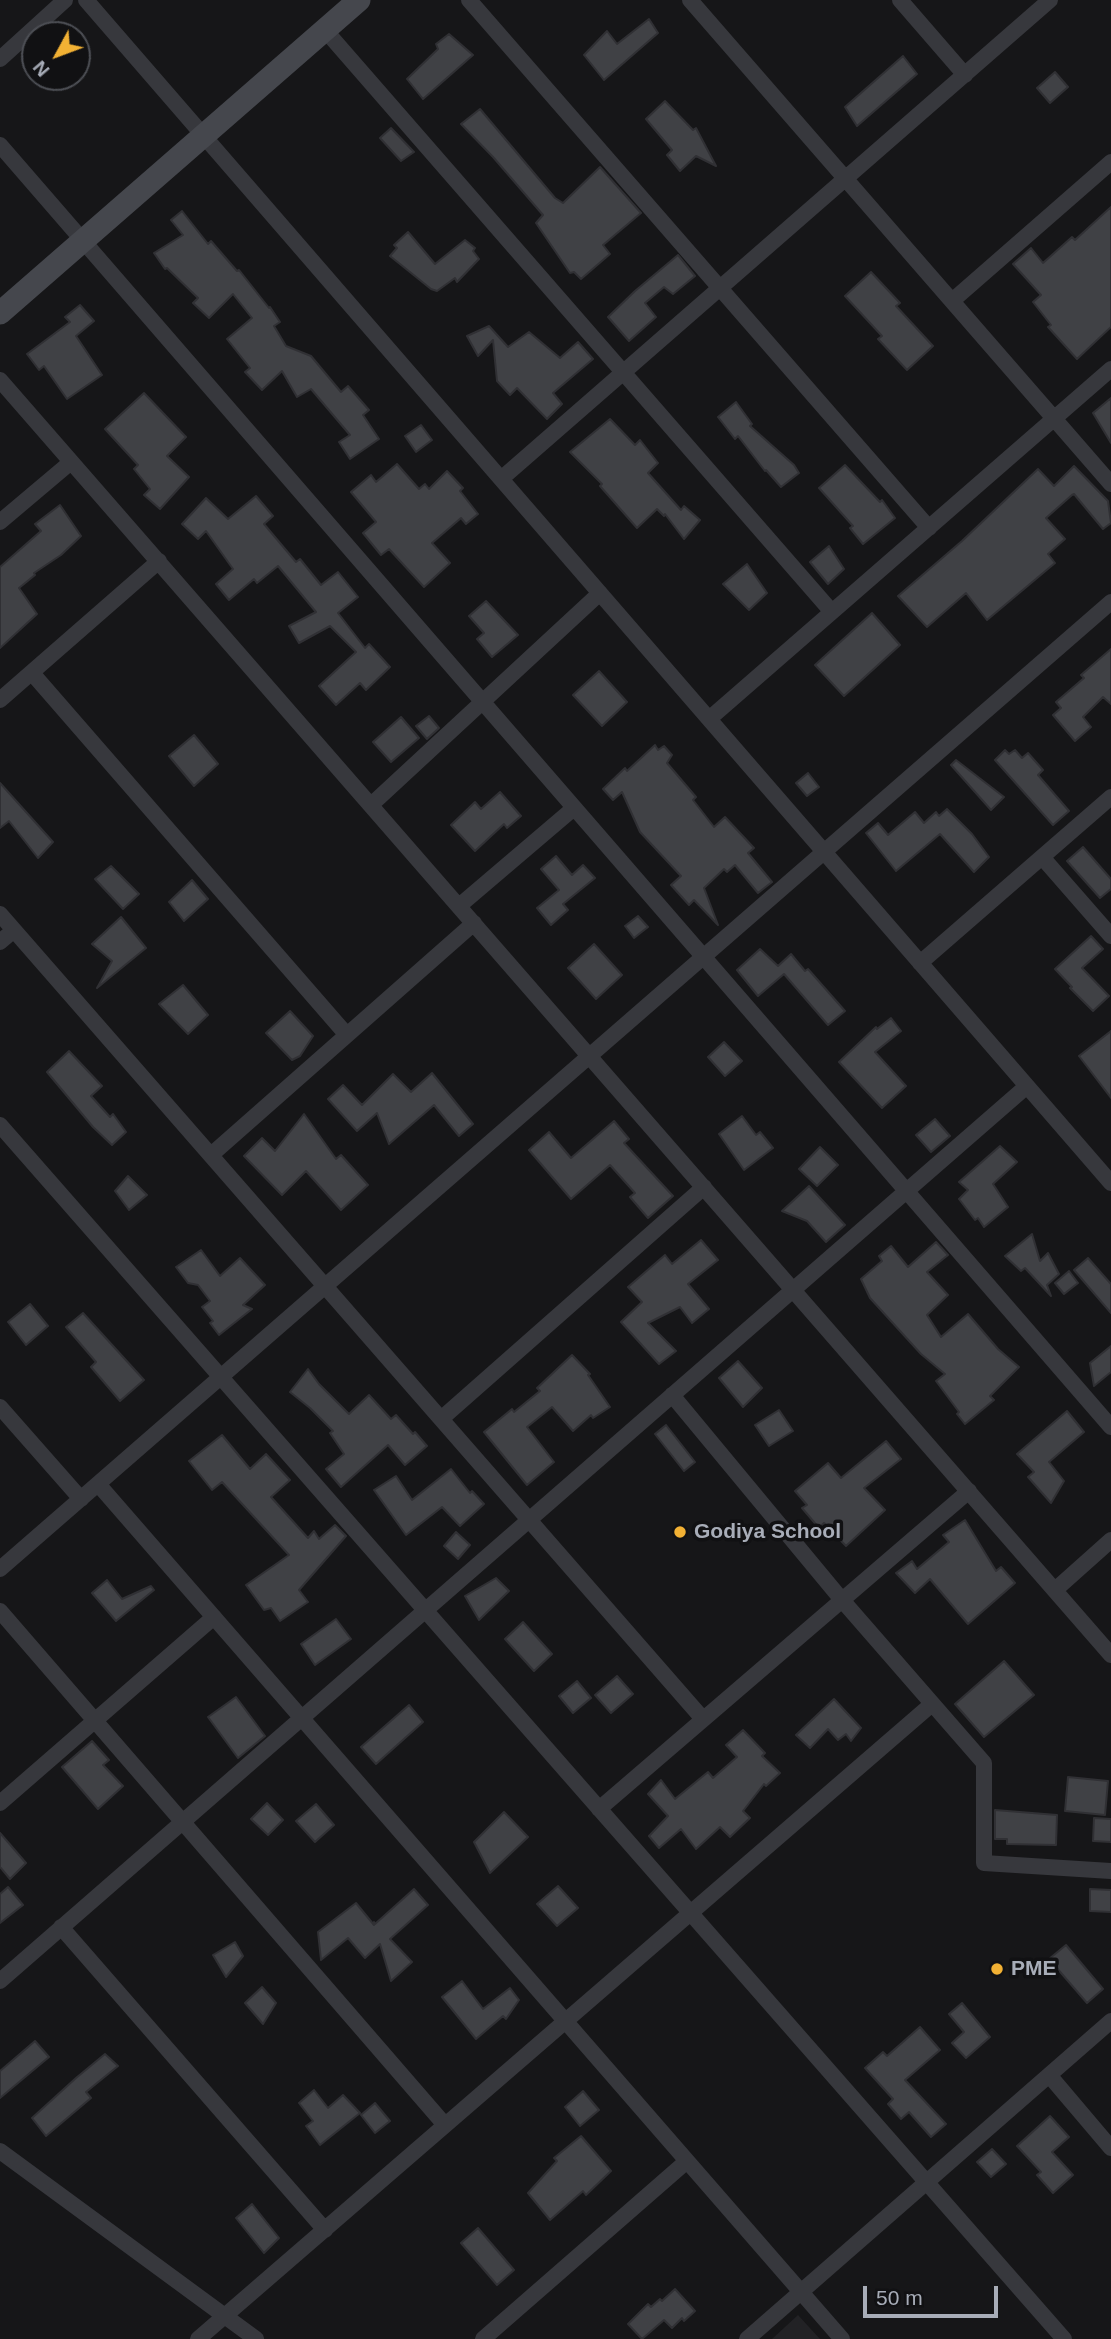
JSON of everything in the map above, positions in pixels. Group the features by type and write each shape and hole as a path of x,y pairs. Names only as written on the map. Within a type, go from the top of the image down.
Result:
{"street":[{"path":"0,59 65,0"},
{"path":"86,0 1111,1183"},
{"path":"0,313 359,0"},
{"path":"469,0 929,528"},
{"path":"690,0 1111,484"},
{"path":"900,0 965,75"},
{"path":"501,479 1051,0"},
{"path":"325,30 832,612"},
{"path":"0,145 1111,1427"},
{"path":"952,301 1111,162"},
{"path":"709,719 1111,369"},
{"path":"0,380 1111,1654"},
{"path":"0,522 71,462"},
{"path":"0,700 159,561"},
{"path":"370,805 600,593"},
{"path":"0,1569 1111,602"},
{"path":"32,673 346,1034"},
{"path":"920,962 1111,797"},
{"path":"459,906 574,808"},
{"path":"1042,857 1111,936"},
{"path":"0,914 703,1719"},
{"path":"211,1155 474,923"},
{"path":"0,942 14,930"},
{"path":"0,1981 1027,1086"},
{"path":"0,1125 1064,2339"},
{"path":"441,1419 704,1187"},
{"path":"672,1395 842,1600 984,1763 984,1863 1111,1871"},
{"path":"0,1407 81,1499"},
{"path":"98,1484 842,2339"},
{"path":"599,1809 969,1491"},
{"path":"1055,1590 1111,1540"},
{"path":"0,1611 445,2125"},
{"path":"0,1803 214,1617"},
{"path":"198,2339 932,1704"},
{"path":"61,1927 325,2230"},
{"path":"747,2339 1111,2021"},
{"path":"1049,2076 1111,2148"},
{"path":"0,2151 256,2339"},
{"path":"483,2339 687,2161"}],"shaded area":[{"path":"798,2315 820,2339 772,2339"}],"building":[{"path":"649,19 658,33 604,80 584,55 607,31 617,44"},
{"path":"449,34 473,55 423,99 407,79 438,49 436,44"},
{"path":"903,56 917,74 857,126 845,107"},
{"path":"1055,72 1068,87 1050,103 1037,88"},
{"path":"665,101 693,130 696,128 716,166 696,156 680,171 667,155 672,150 646,119"},
{"path":"480,109 555,198 563,203 600,167 641,213 603,245 610,254 581,279 574,272 570,273 536,223 543,215 461,124"},
{"path":"391,128 414,152 401,161 380,138"},
{"path":"1111,207 1111,327 1077,359 1048,327 1051,325 1033,302 1041,295 1013,264 1031,248 1043,263 1072,237 1075,240"},
{"path":"182,211 208,244 211,241 270,307 280,322 274,326 286,346 311,356 341,392 348,386 369,410 363,415 379,439 350,459 339,442 350,435 311,389 297,397 282,371 262,390 245,372 250,368 227,339 252,318 233,294 209,318 193,303 198,298 165,269 154,253 183,235 171,220"},
{"path":"408,232 435,264 465,240 475,248 473,251 479,259 457,282 455,278 437,291 431,289 390,256 397,248 394,245"},
{"path":"678,255 695,276 673,294 664,287 645,303 656,317 629,341 608,317"},
{"path":"871,272 900,303 896,306 933,346 907,370 878,339 882,336 845,296"},
{"path":"80,305 94,321 76,336 102,375 67,399 44,366 39,370 27,354 70,322 65,317"},
{"path":"489,326 508,347 529,332 560,358 578,342 593,359 553,393 562,404 547,419 517,388 510,395 497,381 493,340 478,356 467,336"},
{"path":"144,393 186,437 167,456 189,477 160,509 144,495 150,489 134,469 138,465 105,429"},
{"path":"1111,398 1111,443 1093,413"},
{"path":"736,402 752,424 750,426 794,465 799,473 781,487 738,436 735,439 718,417"},
{"path":"610,419 635,445 640,440 658,463 648,473 681,510 684,506 700,520 684,539 665,514 664,516 657,509 637,528 600,486 602,484 570,452"},
{"path":"421,425 432,440 416,452 405,436"},
{"path":"397,464 419,489 425,484 429,489 447,471 463,488 460,491 478,514 466,524 461,518 432,543 450,563 424,587 389,549 381,555 363,533 376,522 351,492 371,475 376,482"},
{"path":"845,465 880,502 882,500 895,518 863,544 850,528 853,526 819,488"},
{"path":"1074,466 1108,501 1111,523 1103,529 1074,494 1072,495 1046,518 1065,539 1048,554 1055,563 987,620 966,593 927,627 898,596 962,541 1038,469 1054,486"},
{"path":"256,496 273,516 264,524 296,562 300,559 321,585 338,572 358,597 338,613 365,648 369,644 390,667 366,690 360,683 336,705 319,686 356,652 330,626 299,643 289,626 316,612 278,566 257,583 254,579 229,600 216,584 233,569 206,531 198,539 182,524 206,498 228,519"},
{"path":"60,505 81,536 19,588 37,614 0,648 0,567 41,531 35,524"},
{"path":"829,546 844,569 828,584 810,562"},
{"path":"747,564 767,593 749,610 723,584"},
{"path":"486,601 518,635 492,657 477,639 484,633 469,616"},
{"path":"872,613 900,645 844,696 815,665"},
{"path":"1111,649 1111,704 1103,697 1083,717 1091,727 1075,741 1053,715 1061,708 1056,702 1084,678 1081,675"},
{"path":"599,671 627,702 602,726 573,695"},
{"path":"429,716 439,728 427,739 416,726"},
{"path":"401,717 419,738 391,762 373,742"},
{"path":"194,735 218,764 194,786 169,756"},
{"path":"655,745 658,750 664,746 672,755 667,763 696,797 693,800 714,827 725,817 754,848 748,853 772,882 758,893 735,865 727,872 724,869 704,888 718,925 694,900 689,905 671,885 681,876 640,832 622,792 613,800 603,789"},
{"path":"1005,750 1009,754 1015,750 1022,758 1028,753 1043,770 1038,775 1069,811 1053,825 995,760"},
{"path":"956,760 1004,797 991,810 951,765"},
{"path":"808,773 819,787 807,796 796,783"},
{"path":"0,783 53,842 38,858 9,821 0,828"},
{"path":"500,792 521,816 507,828 504,824 475,851 451,825 475,802 481,809"},
{"path":"947,809 972,834 989,857 974,872 940,834 896,871 866,833 878,823 888,835 915,812 924,823 936,812 939,816"},
{"path":"1083,847 1111,879 1111,889 1100,898 1067,861"},
{"path":"556,856 572,875 583,865 595,878 563,904 568,910 551,925 537,908 559,890 541,869"},
{"path":"111,866 139,894 123,909 95,879"},
{"path":"192,880 208,899 184,921 169,902"},
{"path":"638,916 648,927 634,938 625,926"},
{"path":"121,917 146,948 97,988 112,961 92,944"},
{"path":"1091,936 1103,949 1082,968 1109,996 1093,1011 1055,969"},
{"path":"594,944 622,975 596,999 568,968"},
{"path":"760,949 778,966 791,954 845,1011 828,1025 784,974 758,996 737,970"},
{"path":"183,985 208,1015 188,1034 159,1004"},
{"path":"290,1011 313,1036 300,1056 292,1060 266,1033"},
{"path":"891,1018 901,1031 875,1052 906,1086 882,1108 839,1062 876,1027 877,1029"},
{"path":"1111,1031 1111,1098 1079,1056"},
{"path":"724,1042 742,1061 725,1076 708,1057"},
{"path":"69,1051 102,1086 91,1096 110,1117 113,1114 126,1132 112,1145 93,1127 47,1072"},
{"path":"432,1073 473,1124 459,1136 434,1105 389,1144 377,1113 357,1131 328,1099 343,1085 362,1105 393,1074 411,1092"},
{"path":"304,1114 336,1159 341,1155 368,1185 341,1210 306,1171 282,1195 244,1156 262,1138 275,1151"},
{"path":"742,1116 756,1135 760,1132 773,1148 744,1170 719,1134"},
{"path":"935,1119 950,1136 931,1152 916,1135"},
{"path":"614,1121 629,1139 624,1143 673,1196 648,1218 630,1197 635,1193 610,1165 571,1199 529,1150 549,1132 571,1158"},
{"path":"1000,1146 1017,1162 993,1184 1008,1207 984,1227 959,1199 968,1190 959,1182"},
{"path":"820,1147 838,1165 817,1186 799,1169"},
{"path":"128,1176 147,1195 129,1210 115,1191"},
{"path":"809,1186 845,1225 826,1242 807,1221 782,1211"},
{"path":"1032,1234 1040,1261 1048,1253 1059,1274 1047,1285 1051,1296 1025,1268 1021,1271 1005,1256"},
{"path":"701,1240 718,1260 688,1284 709,1309 692,1323 680,1307 648,1323 676,1351 659,1364 621,1322 642,1302 628,1287 665,1255 672,1264"},
{"path":"936,1242 948,1255 927,1272 948,1295 927,1315 941,1337 968,1314 998,1349 1019,1367 990,1396 994,1400 965,1424 936,1381 945,1374 921,1354 870,1298 861,1279 882,1261 879,1256 891,1246 908,1267"},
{"path":"201,1250 220,1276 240,1258 265,1285 243,1305 252,1309 219,1335 210,1323 213,1321 202,1307 210,1301 198,1285 188,1283 176,1267"},
{"path":"1088,1258 1111,1284 1111,1313 1074,1270"},
{"path":"1069,1271 1078,1283 1064,1294 1055,1283"},
{"path":"30,1304 48,1326 26,1345 8,1322"},
{"path":"83,1313 144,1380 120,1401 91,1367 96,1362 66,1327"},
{"path":"1111,1346 1111,1372 1094,1386 1090,1363"},
{"path":"572,1355 590,1374 588,1375 610,1407 593,1418 591,1415 573,1431 552,1407 527,1427 554,1462 527,1485 484,1432 540,1391 537,1388"},
{"path":"738,1361 762,1388 743,1407 719,1378"},
{"path":"308,1369 349,1414 369,1395 391,1419 396,1415 427,1446 405,1465 388,1445 341,1487 326,1469 344,1454 330,1433 333,1431 290,1392"},
{"path":"779,1410 793,1431 769,1446 755,1425"},
{"path":"1067,1411 1084,1432 1049,1462 1064,1481 1051,1503 1028,1477 1034,1472 1017,1454"},
{"path":"666,1425 695,1462 684,1471 655,1434"},
{"path":"222,1435 250,1469 266,1454 290,1480 271,1497 308,1538 314,1531 319,1539 335,1525 346,1536 299,1590 308,1602 280,1621 271,1608 264,1610 246,1585 289,1555 222,1482 212,1490 189,1461"},
{"path":"886,1441 901,1459 864,1488 885,1510 846,1546 824,1523 819,1528 802,1508 807,1505 795,1491 828,1463 841,1478"},
{"path":"451,1469 470,1493 472,1491 484,1504 460,1526 442,1507 406,1535 374,1490 396,1476 412,1500"},
{"path":"965,1520 996,1571 1001,1567 1015,1583 968,1624 930,1579 915,1593 896,1573 912,1561 917,1569 949,1542 943,1535"},
{"path":"456,1532 470,1545 458,1559 444,1546"},
{"path":"496,1578 509,1591 479,1620 465,1596"},
{"path":"107,1580 122,1599 151,1586 154,1590 116,1621 92,1593"},
{"path":"336,1619 351,1639 315,1665 301,1644"},
{"path":"523,1622 552,1654 534,1671 505,1639"},
{"path":"1004,1661 1034,1695 984,1737 955,1704"},
{"path":"617,1676 633,1694 611,1713 595,1695"},
{"path":"577,1681 591,1698 573,1713 559,1696"},
{"path":"236,1697 265,1736 238,1758 208,1717"},
{"path":"834,1699 861,1728 851,1741 846,1734 838,1740 828,1729 810,1748 796,1735"},
{"path":"409,1705 423,1722 376,1764 361,1747"},
{"path":"743,1730 765,1753 762,1756 780,1773 766,1786 764,1784 743,1811 750,1818 730,1837 720,1827 696,1849 681,1829 659,1848 649,1836 668,1816 648,1794 661,1780 675,1799 708,1772 713,1778 737,1757 726,1745"},
{"path":"92,1741 109,1760 103,1765 123,1786 98,1809 62,1767"},
{"path":"1068,1777 1108,1781 1105,1815 1065,1811"},
{"path":"267,1803 283,1820 268,1835 251,1819"},
{"path":"316,1804 334,1825 315,1842 296,1821"},
{"path":"995,1810 1057,1815 1056,1845 1007,1844 1007,1839 995,1839"},
{"path":"504,1812 528,1837 490,1873 474,1842"},
{"path":"1094,1818 1111,1819 1111,1842 1093,1841"},
{"path":"0,1833 26,1863 10,1879 0,1867"},
{"path":"558,1886 578,1908 557,1926 537,1904"},
{"path":"8,1887 23,1905 0,1923 0,1894"},
{"path":"414,1889 428,1905 390,1939 412,1962 391,1981 380,1944 365,1958 348,1938 321,1960 318,1932 356,1903 374,1925 374,1922 375,1924"},
{"path":"1090,1889 1111,1890 1111,1912 1090,1911"},
{"path":"235,1942 243,1956 226,1977 213,1955"},
{"path":"1066,1945 1103,1989 1087,2003 1049,1959"},
{"path":"462,1981 483,2009 510,1988 519,2000 506,2019 503,2016 476,2039 442,1997"},
{"path":"262,1987 276,2003 263,2024 245,2003"},
{"path":"962,2003 990,2037 966,2058 952,2043 964,2032 949,2014"},
{"path":"920,2027 940,2050 905,2080 946,2124 931,2137 909,2112 901,2119 888,2104 893,2099 865,2068 883,2052 887,2056"},
{"path":"35,2041 49,2057 0,2098 0,2071"},
{"path":"105,2054 118,2066 86,2092 91,2098 46,2136 32,2118"},
{"path":"314,2090 328,2108 343,2095 360,2113 320,2145 306,2126 313,2121 299,2103"},
{"path":"583,2091 599,2110 580,2126 565,2107"},
{"path":"375,2103 390,2121 375,2133 361,2115"},
{"path":"1050,2116 1069,2137 1052,2152 1073,2175 1053,2193 1037,2175 1041,2172 1017,2146"},
{"path":"581,2136 611,2171 586,2195 583,2191 550,2220 528,2193 557,2161 554,2158"},
{"path":"992,2149 1006,2164 991,2177 977,2162"},
{"path":"252,2204 279,2238 264,2253 236,2218"},
{"path":"478,2228 514,2270 497,2285 461,2243"},
{"path":"675,2289 695,2311 672,2328 664,2320 642,2339 628,2324 648,2304 651,2307 660,2299 662,2301"}],"place":[{"name":"Godiya School","path":"680,1532"},
{"name":"PME","path":"997,1969"}]}
